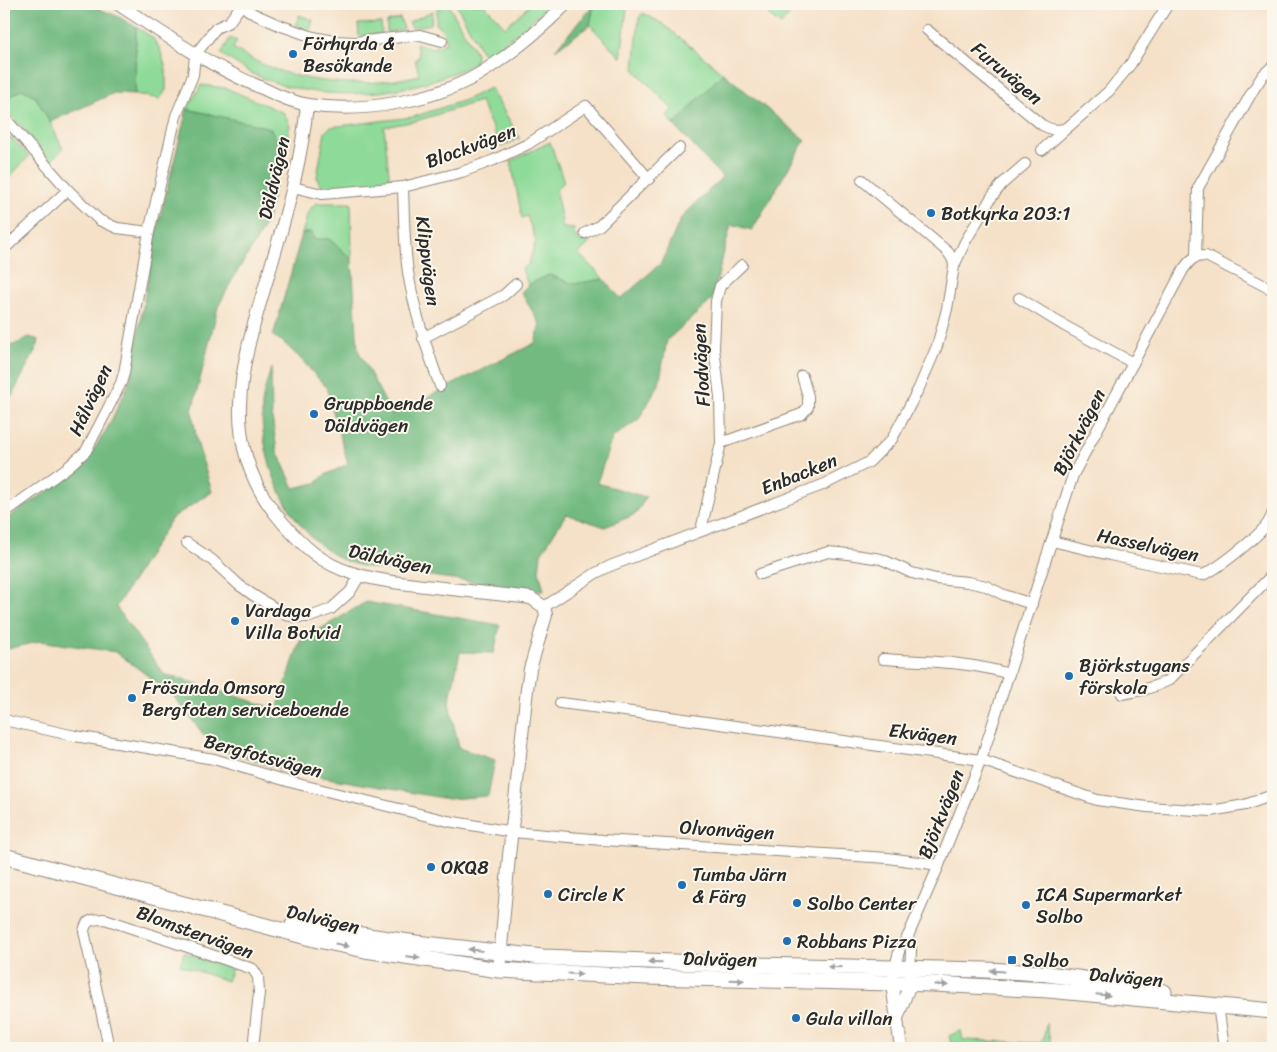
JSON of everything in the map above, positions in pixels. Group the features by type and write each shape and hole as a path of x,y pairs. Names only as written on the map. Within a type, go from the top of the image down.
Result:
{"main road":[{"name":"Dalvägen","path":"4,856 318,940 365,950 500,970 647,977 910,984 1048,990 1273,1011"},
{"name":"Dalvägen","path":"227,915 416,943 567,959 1041,973 1171,993 1218,1005"}],"street":[{"path":"118,4 195,55 234,76 275,94 308,105 348,107 376,106 441,92 486,70 528,38 566,4"},
{"path":"195,55 216,28 229,22 242,4 254,14 313,37 355,42 420,35 442,41"},
{"path":"1042,150 1096,104 1119,80 1139,52 1168,4"},
{"name":"Furuvägen","path":"927,30 1042,125 1061,130 1068,127"},
{"name":"Hålvägen","path":"4,513 68,467 86,451 105,416 124,373 149,232 176,116 193,75 195,55"},
{"path":"1273,66 1263,75 1252,92 1198,188 1196,256 1206,256 1273,290"},
{"name":"Däldvägen","path":"308,105 293,187 251,336 241,384 239,423 244,449 264,499 292,534 318,558 343,570 397,582 531,598 544,607"},
{"name":"Blockvägen","path":"293,187 322,194 403,187 462,172 528,144 586,106 649,179"},
{"path":"4,117 68,190 99,220 116,228 149,232"},
{"path":"585,233 599,226 679,148"},
{"name":"Enbacken","path":"544,607 596,573 701,530 825,484 869,462 892,439 935,352 943,327 954,266 965,242 984,207 1002,184 1024,164"},
{"path":"862,180 948,252 954,266"},
{"name":"Klippvägen","path":"403,187 405,250 408,274 423,338 440,386"},
{"path":"4,249 68,190"},
{"name":"Björkvägen","path":"892,984 894,968 900,948 908,936 981,760 1074,475 1183,270 1191,259 1196,256"},
{"name":"Flodvägen","path":"701,530 721,443 720,397 714,348 716,301 720,286 742,265"},
{"name":"Klippvägen","path":"423,338 504,295 516,284"},
{"path":"1019,298 1063,325 1133,363"},
{"path":"721,443 802,414 808,407 808,396 802,376"},
{"name":"Hasselvägen","path":"1052,541 1202,575 1214,570 1238,551 1268,524 1273,512"},
{"path":"187,543 212,560 253,595 286,614 297,617 310,617 331,609 350,592 360,575"},
{"path":"760,574 828,552 848,554 881,559 912,573 936,580 968,582 986,586 1004,595 1032,604"},
{"path":"1122,694 1149,689 1169,680 1273,574"},
{"path":"500,970 500,953 527,689 530,669 544,626 546,615 544,607"},
{"path":"883,659 966,664 989,667 1009,674"},
{"name":"Ekvägen","path":"560,703 981,760 1097,800 1147,807 1212,811 1245,805 1273,795"},
{"name":"Bergfotsvägen","path":"4,720 75,736 214,759 294,783 448,820 512,832"},
{"name":"Olvonvägen","path":"512,832 602,840 888,858 938,865"},
{"name":"Blomstervägen","path":"109,1048 84,931 88,921 105,919 253,969 258,977 259,993 253,1048"},
{"name":"Björkvägen","path":"908,936 911,949 910,984"},
{"path":"892,984 901,1048"},
{"path":"896,1020 910,984"},
{"path":"1218,1005 1224,1048"}],"green space":[{"path":"4,4 88,4 119,17 136,27 135,94 114,93 50,122 35,96 22,89 4,100"},
{"path":"448,4 476,53 475,63 449,75 422,84 394,90 365,93 336,94 307,91 279,84 253,74 221,54 230,38 237,41 233,48 254,60 276,70 299,77 347,83 371,83 419,75 415,59 419,57 416,43 433,48 446,43 444,32 436,24 437,9"},
{"path":"456,4 484,4 505,27 531,4 549,4 525,27 485,58"},
{"path":"594,4 618,4 627,8 621,58 590,25"},
{"path":"594,4 590,25 555,50"},
{"path":"780,4 798,4 781,25 768,15"},
{"path":"433,11 431,24 412,28 409,22"},
{"path":"643,13 663,24 723,73 674,125 667,116 672,109 634,69 639,18"},
{"path":"299,15 313,20 310,30 296,26"},
{"path":"400,18 404,29 387,33 387,22"},
{"path":"381,23 382,34 359,36 358,24"},
{"path":"136,27 152,37 160,49 166,69 166,90 160,99 135,94"},
{"path":"723,73 805,140 752,230 731,224 712,300 667,340 659,384 639,419 612,438 597,483 646,497 636,514 605,527 566,514 541,554 539,571 544,590 531,590 383,570 346,561 321,545 305,530 291,512 280,492 266,449 263,427 262,405 271,368 272,417 277,451 294,488 316,483 325,475 348,464 326,387 299,357 282,341 273,336 302,234 310,232 314,239 329,239 352,259 358,350 392,415 535,343 540,324 521,292 528,285 549,275 574,284 604,279 621,299 661,263 681,218 722,177 674,125"},
{"path":"201,85 226,88 284,113 290,126 283,150 270,128 187,109"},
{"path":"490,88 520,138 501,147 480,101 416,121 384,127 390,183 328,188 320,185 317,177 325,132 330,127 413,117 465,100"},
{"path":"22,89 35,96 63,149 51,161 4,107 4,100"},
{"path":"187,109 270,128 283,150 267,220 218,307 192,411 197,442 212,492 172,518 116,607 164,674 277,709 300,641 366,602 500,625 494,653 460,652 449,703 459,748 495,760 488,796 448,799 288,771 214,748 172,694 116,652 40,641 4,650 4,520 59,484 88,459 108,427 130,381 155,238"},
{"path":"4,136 13,139 29,156 4,183"},
{"path":"550,142 564,182 556,190 563,228 574,229 575,237 581,241 590,242 579,254 604,279 574,284 549,275 528,285 522,269 528,265 536,241 527,216 522,218 511,161"},
{"path":"316,203 351,203 352,259 329,239 314,239 310,232 302,234 308,212"},
{"path":"29,337 39,340 38,345 12,396 4,401 4,346 14,345"},
{"path":"184,952 232,969 227,981 180,965"},
{"path":"1046,1023 1052,1048 952,1048 949,1036 961,1030 963,1040 1039,1043 1044,1039"}],"place":[{"name":"Förhyrda & Besökande","path":"293,54"},
{"name":"Botkyrka 203:1","path":"931,213"},
{"name":"Gruppboende Däldvägen","path":"314,414"},
{"name":"Vardaga Villa Botvid","path":"235,621"},
{"name":"Björkstugans förskola","path":"1069,676"},
{"name":"Frösunda Omsorg Bergfoten serviceboende","path":"132,698"},
{"name":"OKQ8","path":"431,867"},
{"name":"Tumba Järn & Färg","path":"682,885"},
{"name":"Circle K","path":"548,894"},
{"name":"Solbo Center","path":"797,903"},
{"name":"ICA Supermarket Solbo","path":"1026,905"},
{"name":"Robbans Pizza","path":"787,941"},
{"name":"Solbo","path":"1012,960"},
{"name":"Gula villan","path":"796,1018"}]}
